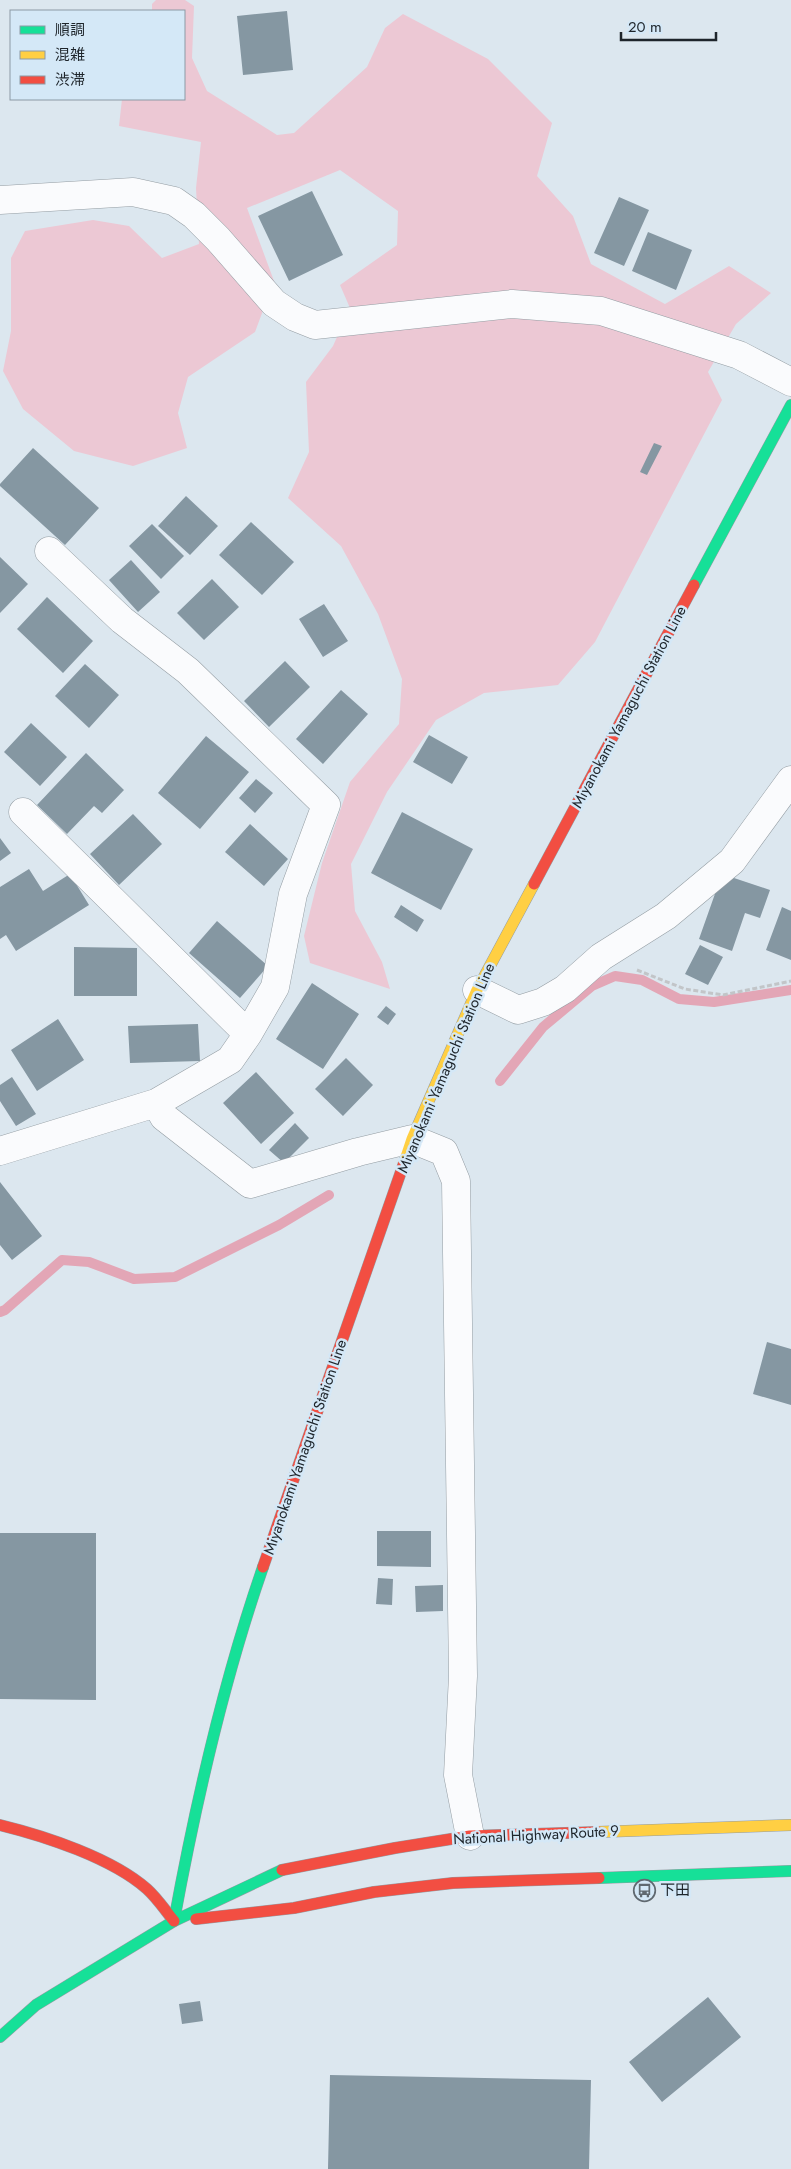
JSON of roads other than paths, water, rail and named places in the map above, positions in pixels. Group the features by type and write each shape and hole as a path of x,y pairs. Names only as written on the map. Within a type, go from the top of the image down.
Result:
{"main road":[{"name":"Miyanokami Yamaguchi Station Line","path":"174,1921 192,1821 241,1631 412,1139 477,990 791,405"},
{"path":"0,1825 50,1840 112,1867 142,1884 174,1921"},
{"name":"National Highway Route 9","path":"0,2037 36,2005 174,1921 282,1870 395,1848 470,1836 791,1825"},
{"name":"National Highway Route 9","path":"174,1921 294,1908 374,1892 453,1883 791,1871"}],"street":[{"path":"0,200 134,192 174,200 194,215 218,239 274,303 295,317 315,325 512,304 601,311 739,355 791,382"},
{"path":"0,1151 156,1102 230,1060 275,988 294,894 326,805 188,671 122,620 49,552"},
{"path":"477,990 518,1010 543,1002 565,989 601,956 666,916 732,861 791,780"},
{"path":"23,812 248,1034"},
{"path":"156,1102 164,1117 250,1184 358,1152 412,1139 444,1152 456,1181 463,1676 458,1775 470,1836"}],"waterway":[{"path":"500,1081 543,1027 592,986 615,976 642,980 679,999 714,1002 791,990"},
{"path":"0,1312 5,1310 62,1260 89,1262 134,1279 175,1277 279,1225 329,1195"}],"place":[{"name":"下田","path":"644,1890"}]}
